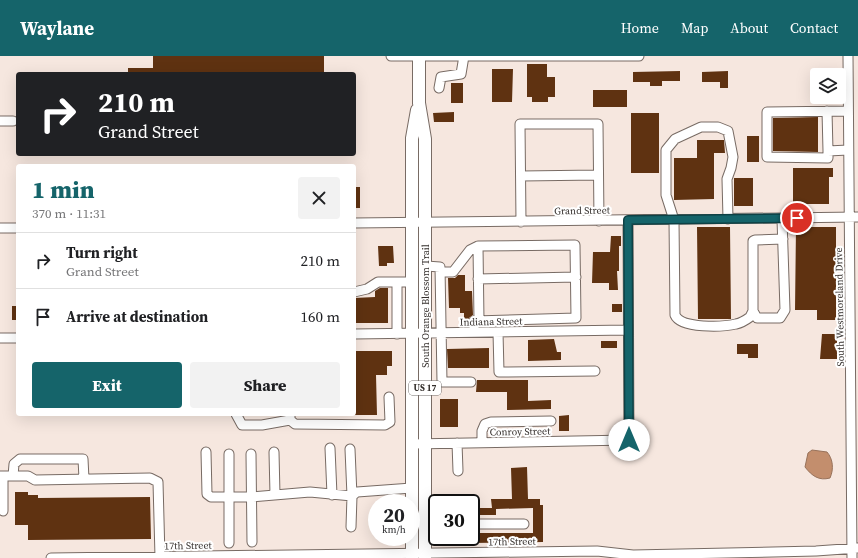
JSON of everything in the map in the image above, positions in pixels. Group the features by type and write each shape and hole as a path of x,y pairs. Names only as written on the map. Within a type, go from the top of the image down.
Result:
{"main road":[{"name":"South Orange Blossom Trail","path":"419,56 419,103 425,140 425,556"},
{"name":"South Orange Blossom Trail","path":"412,556 412,138 419,103"}],"street":[{"path":"391,56 639,56"},
{"path":"439,88 441,78 461,74 464,56"},
{"name":"South Westmoreland Drive","path":"848,56 848,217 854,331 855,548 852,558"},
{"path":"827,111 828,158 767,157 767,112 827,111 858,107"},
{"path":"0,121 13,121"},
{"path":"521,222 520,124 598,124 599,221"},
{"path":"728,219 727,179 731,168 732,156 728,131 718,128 701,127 675,139 666,150 666,195 674,220 676,319 692,325 735,324 750,317 753,311 753,241 783,239"},
{"path":"828,151 848,150"},
{"path":"521,176 598,175"},
{"name":"Grand Street","path":"356,223 858,217"},
{"path":"753,311 758,318 762,319 780,318 785,310 782,219"},
{"path":"628,220 628,330"},
{"path":"0,228 16,228"},
{"path":"440,272 453,272 470,250 478,246 575,245 576,318 474,321 474,332"},
{"path":"478,246 479,321"},
{"path":"426,266 440,267 442,382 471,382"},
{"path":"478,279 576,277"},
{"path":"356,292 367,289 378,282 412,282"},
{"path":"397,282 397,334"},
{"name":"Indiana Street","path":"356,334 628,330"},
{"name":"Conroy Street","path":"412,444 629,440 628,330"},
{"path":"498,332 499,372 595,371"},
{"path":"0,338 16,338"},
{"path":"237,416 242,425 262,425 290,417 295,424 385,425 390,422 389,396"},
{"path":"482,442 482,431 485,424 492,422 551,421"},
{"path":"457,443 458,471"},
{"path":"330,448 332,495"},
{"path":"350,449 352,496 351,527"},
{"path":"206,452 207,494 211,497 251,497 310,492 352,496 357,492 412,488"},
{"path":"274,452 274,495"},
{"path":"229,454 229,543"},
{"path":"251,454 252,542"},
{"path":"13,476 14,464 20,459 83,458 84,479"},
{"path":"3,511 2,476 28,476 35,480 150,478 158,482 160,557"},
{"path":"480,524 524,524"},
{"name":"17th Street","path":"51,558 425,556 597,551 634,555 816,551 855,548"}],"shaded area":[{"path":"812,450 827,452 831,458 832,471 830,478 822,479 816,477 805,467 808,453"}],"building":[{"path":"153,56 324,56 324,72 128,72 128,68 153,68"},
{"path":"527,64 547,64 547,77 555,77 555,97 548,97 548,102 532,102 532,97 527,97"},
{"path":"492,69 513,69 512,102 492,102"},
{"path":"680,71 680,81 662,81 662,86 650,86 650,82 633,82 633,72"},
{"path":"728,71 728,88 720,88 720,82 702,82 702,72"},
{"path":"451,83 463,83 463,103 451,103"},
{"path":"593,90 627,90 627,107 593,107"},
{"path":"454,112 454,122 434,122 433,113"},
{"path":"631,113 659,113 659,173 631,173"},
{"path":"818,117 818,152 773,151 773,118"},
{"path":"747,136 759,136 759,162 747,162"},
{"path":"697,140 724,140 725,153 714,153 714,199 674,200 674,158 697,158"},
{"path":"793,168 833,168 833,177 829,177 829,204 793,204"},
{"path":"734,178 753,178 753,206 734,206"},
{"path":"356,187 360,187 360,208 356,208"},
{"path":"697,227 730,227 731,319 698,319"},
{"path":"796,227 836,227 836,320 817,320 817,310 795,310"},
{"path":"611,236 621,236 621,246 619,246 619,271 617,271 618,290 609,290 609,283 592,283 593,252 610,252"},
{"path":"378,246 393,246 394,263 387,263 387,266 379,266"},
{"path":"458,275 465,275 465,291 472,291 473,315 469,318 468,323 464,323 464,313 460,313 460,308 449,308 448,278 455,278"},
{"path":"380,288 388,288 388,323 356,323 356,298 375,297 375,291"},
{"path":"612,304 622,304 622,312 612,312"},
{"path":"12,306 16,306 16,320 12,320"},
{"path":"822,334 837,334 837,359 820,359"},
{"path":"554,339 557,352 561,352 561,360 528,361 528,340"},
{"path":"601,341 617,341 617,348 601,348"},
{"path":"737,344 758,344 758,358 748,358 748,354 737,354"},
{"path":"489,348 489,368 448,368 447,349"},
{"path":"356,351 392,351 392,366 387,366 387,375 376,375 377,415 356,415"},
{"path":"477,380 528,380 528,401 551,400 551,409 507,410 507,392 476,392"},
{"path":"440,399 458,399 458,427 440,427"},
{"path":"569,415 569,431 559,431 559,416"},
{"path":"527,467 528,499 540,499 540,505 543,505 543,542 480,543 480,533 533,533 533,508 496,509 496,515 480,515 480,508 492,508 491,499 512,499 511,468"},
{"path":"15,492 28,492 28,495 38,495 38,498 150,497 151,539 28,540 28,525 15,525"}],"route":[{"path":"629,440 628,220 797,218"}]}
